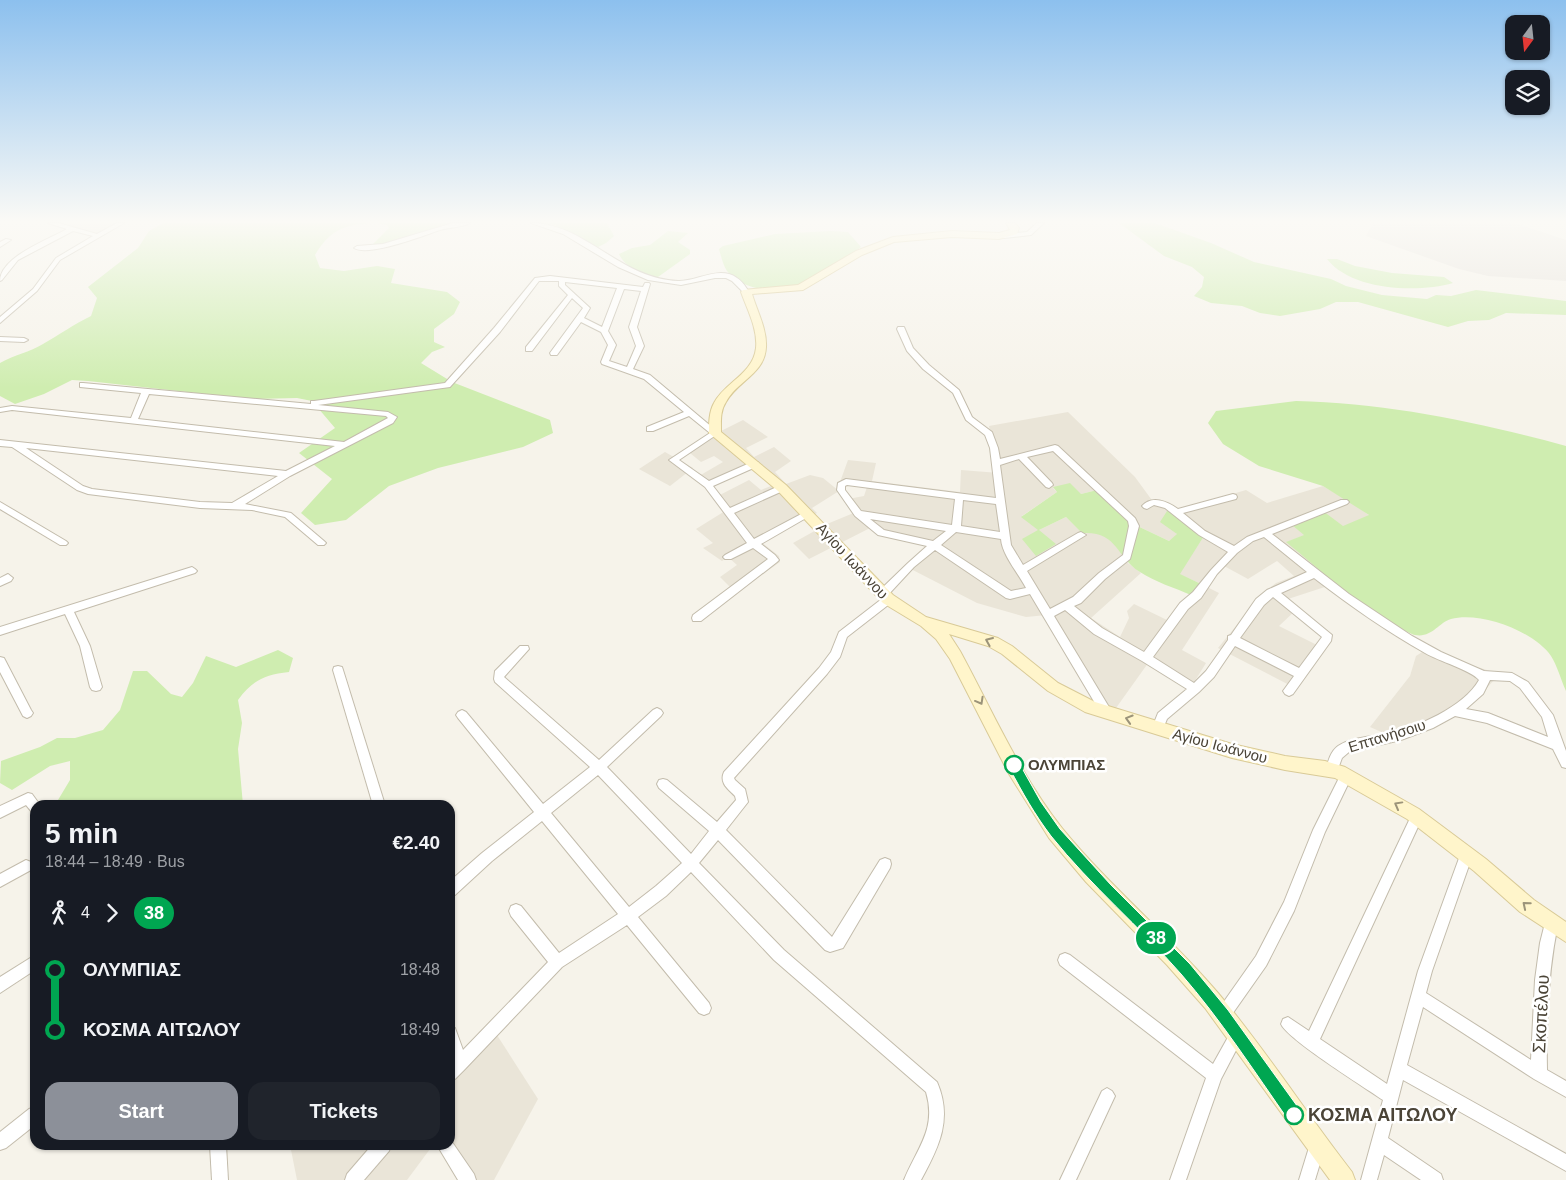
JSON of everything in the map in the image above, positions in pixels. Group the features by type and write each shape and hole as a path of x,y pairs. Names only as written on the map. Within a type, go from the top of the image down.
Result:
{"street":[{"path":"2,317 36,290 44,278"},
{"path":"629,370 640,346 633,327 644,289 650,279 679,283 711,278"},
{"path":"715,433 716,410 725,393 749,373 759,357 761,348 759,333 746,292 734,278"},
{"path":"746,292 800,288 817,278"},
{"path":"294,406 440,387 448,384 497,330 537,279 644,289"},
{"path":"554,353 587,308 562,286 562,281"},
{"path":"604,331 621,287"},
{"path":"529,349 571,295"},
{"path":"580,319 604,331 612,345 605,362 647,377 688,413 715,433"},
{"path":"902,329 910,349 926,367 956,392 969,418 989,434 996,463 1003,536 1020,570 1106,712"},
{"path":"0,339 24,340"},
{"path":"83,385 388,414 392,417 390,421 287,474 234,506"},
{"path":"134,420 146,391"},
{"path":"0,410 12,408 134,420 343,444"},
{"path":"650,429 688,413"},
{"path":"697,618 773,563 772,557 752,543 708,484 674,458 715,433"},
{"name":"Αγίου Ιωάννου","path":"715,433 782,488 886,597 920,621 993,642 1007,650 1053,687 1070,698 1106,712 1257,757 1339,773 1417,816 1551,924 1566,933"},
{"path":"0,443 287,474"},
{"path":"15,445 80,488 91,492 200,505 252,507 288,515 321,543"},
{"path":"996,463 1055,448 1134,522 1127,557 1067,606 1047,615"},
{"path":"1021,456 1049,485"},
{"path":"708,484 755,464"},
{"path":"1001,502 843,484 841,490 858,514 870,526 890,537 935,545 1010,596 1032,590"},
{"path":"728,512 782,488"},
{"path":"1176,512 1232,497"},
{"path":"455,1069 557,962 628,916 661,891 691,863 742,802 743,797 729,783 728,776 823,670 836,654 843,635 886,597 911,565 956,527 959,498"},
{"path":"1147,506 1152,502 1159,502 1176,512 1202,533 1234,551"},
{"path":"1146,658 1184,606 1197,595 1214,572 1234,551 1250,539 1344,502"},
{"path":"2,510 63,543"},
{"path":"728,557 808,514"},
{"path":"858,514 956,527 1003,536"},
{"path":"1264,534 1361,609 1402,635 1454,663 1483,675 1512,677 1524,685 1548,715 1557,745 1566,764"},
{"path":"1020,570 1081,535"},
{"path":"0,631 192,571"},
{"path":"1158,728 1162,716 1195,690 1210,674 1232,639 1260,602 1273,592 1315,572"},
{"path":"1273,592 1327,635 1320,649 1289,691"},
{"path":"1067,606 1098,632 1146,658 1195,690"},
{"path":"68,609 85,646 96,686"},
{"path":"920,621 941,635 955,655 1036,806 1056,833 1106,889 1186,969 1223,1015 1317,1147 1344,1180"},
{"path":"1232,639 1300,674"},
{"path":"524,649 499,674 499,678 599,767 779,955 932,1087 938,1100 939,1114 936,1131 930,1149 912,1180"},
{"path":"0,661 27,713"},
{"path":"338,670 377,800"},
{"name":"Επτανήσοιυ","path":"1223,1015 1265,953 1289,906 1339,773 1334,759 1346,748 1401,734 1441,719 1480,690 1485,680 1483,675"},
{"path":"1452,711 1488,718 1557,745"},
{"path":"455,886 599,767 657,713"},
{"path":"462,715 704,1008"},
{"path":"663,784 717,830 830,945 838,943 885,864"},
{"path":"0,812 28,798 30,801"},
{"path":"1311,1042 1417,816"},
{"path":"1369,1180 1381,1143 1418,996 1466,854"},
{"path":"0,881 26,866"},
{"path":"516,911 557,962"},
{"name":"Σκοπέλου","path":"1551,924 1545,950 1538,1021 1539,1074 1566,1089"},
{"path":"1065,960 1215,1075"},
{"path":"0,986 30,965"},
{"path":"1418,996 1539,1074"},
{"path":"1288,1024 1311,1042 1392,1097"},
{"path":"1178,1180 1215,1075 1237,1034"},
{"path":"1400,1069 1566,1163"},
{"path":"1068,1180 1107,1096"},
{"path":"0,1142 30,1119"},
{"path":"1381,1143 1435,1180"},
{"path":"1306,1180 1317,1147"},
{"path":"218,1150 220,1180"},
{"path":"353,1180 377,1150"},
{"path":"447,1150 468,1180"}],"shaded area":[{"path":"1520,278 1566,278 1566,281"},
{"path":"1068,412 1135,477 1154,503 1169,508 1177,535 1169,541 1129,522 1097,490 1081,494 1053,488 1057,492 1022,516 1039,530 1066,517 1082,532 1096,532 1107,537 1119,547 1128,563 1141,573 1091,618 1120,637 1129,618 1127,611 1134,604 1167,620 1201,584 1179,574 1204,536 1175,511 1246,490 1267,503 1323,486 1351,502 1370,516 1343,527 1288,522 1305,535 1287,542 1337,583 1285,600 1297,609 1279,626 1323,648 1295,688 1218,648 1262,594 1276,583 1294,576 1277,561 1248,579 1224,566 1207,587 1219,593 1182,650 1206,663 1193,684 1151,659 1111,715 1047,615 1026,617 977,603 905,566 932,545 887,535 874,526 809,559 793,543 827,524 856,512 848,499 864,496 867,487 840,482 848,460 876,463 872,481 960,492 961,470 999,473 989,426"},
{"path":"743,420 768,437 746,448 754,457 774,447 791,461 775,472 786,484 810,475 823,478 839,491 812,508 817,513 761,542 779,556 780,562 736,593 720,577 737,565 728,557 722,561 703,548 713,543 696,529 725,511 714,498 749,480 761,490 776,484 756,466 710,485 699,476 723,462 714,456 701,462 685,449"},
{"path":"665,452 693,468 670,486 639,469"},
{"path":"1430,647 1455,660 1487,670 1493,681 1478,698 1395,738 1370,727 1410,676 1416,656"},
{"path":"495,1032 538,1099 494,1180 470,1180 453,1150 455,1150 455,1077"},
{"path":"291,1150 429,1150 407,1180 297,1180"}],"green space":[{"path":"99,278 392,278 391,283 447,292 460,302 454,314 434,329 434,342 445,347 432,352 421,363 452,382 550,420 553,433 523,447 438,468 389,486 346,520 315,525 301,513 332,479 299,453 335,428 312,401 297,398 250,399 72,380 44,394 15,404 0,396 0,363 38,347 91,316 97,298 88,287"},
{"path":"734,278 815,278 802,285 783,290 762,289 742,283"},
{"path":"1204,278 1327,278 1346,286 1382,295 1427,299 1436,295 1451,296 1476,290 1566,301 1566,315 1506,313 1489,320 1468,321 1448,327 1358,302 1336,302 1320,309 1280,316 1260,313 1242,306 1211,303 1194,296 1202,287"},
{"path":"1352,278 1446,278 1453,283 1422,288 1404,288 1386,287"},
{"path":"1296,401 1364,406 1432,415 1566,446 1566,691 1551,656 1543,647 1520,631 1491,621 1463,617 1446,621 1426,634 1413,634 1368,609 1286,542 1304,535 1287,521 1323,511 1343,526 1369,515 1323,486 1259,466 1223,444 1208,423 1216,411"},
{"path":"1070,483 1081,494 1097,490 1129,522 1169,541 1177,534 1160,522 1169,508 1204,536 1180,574 1201,584 1191,595 1152,579 1132,566 1110,540 1094,533 1082,533 1066,517 1039,530 1056,544 1036,556 1022,539 1038,530 1021,517 1057,492 1053,487"},
{"path":"278,650 293,658 289,672 266,677 254,683 238,700 242,723 238,749 243,800 58,800 70,780 70,761 50,766 12,790 0,783 1,761 40,747 57,738 75,738 103,730 120,710 133,671 147,671 171,694 182,697 193,683 206,656 236,667"}],"bus line":[{"name":"38","path":"1014,765 1036,806 1056,833 1106,889 1186,969 1223,1015 1294,1115"}],"place":[{"name":"ΟΛΥΜΠΙΑΣ","path":"1014,765"},
{"name":"ΚΟΣΜΑ ΑΙΤΩΛΟΥ","path":"1294,1115"}]}
